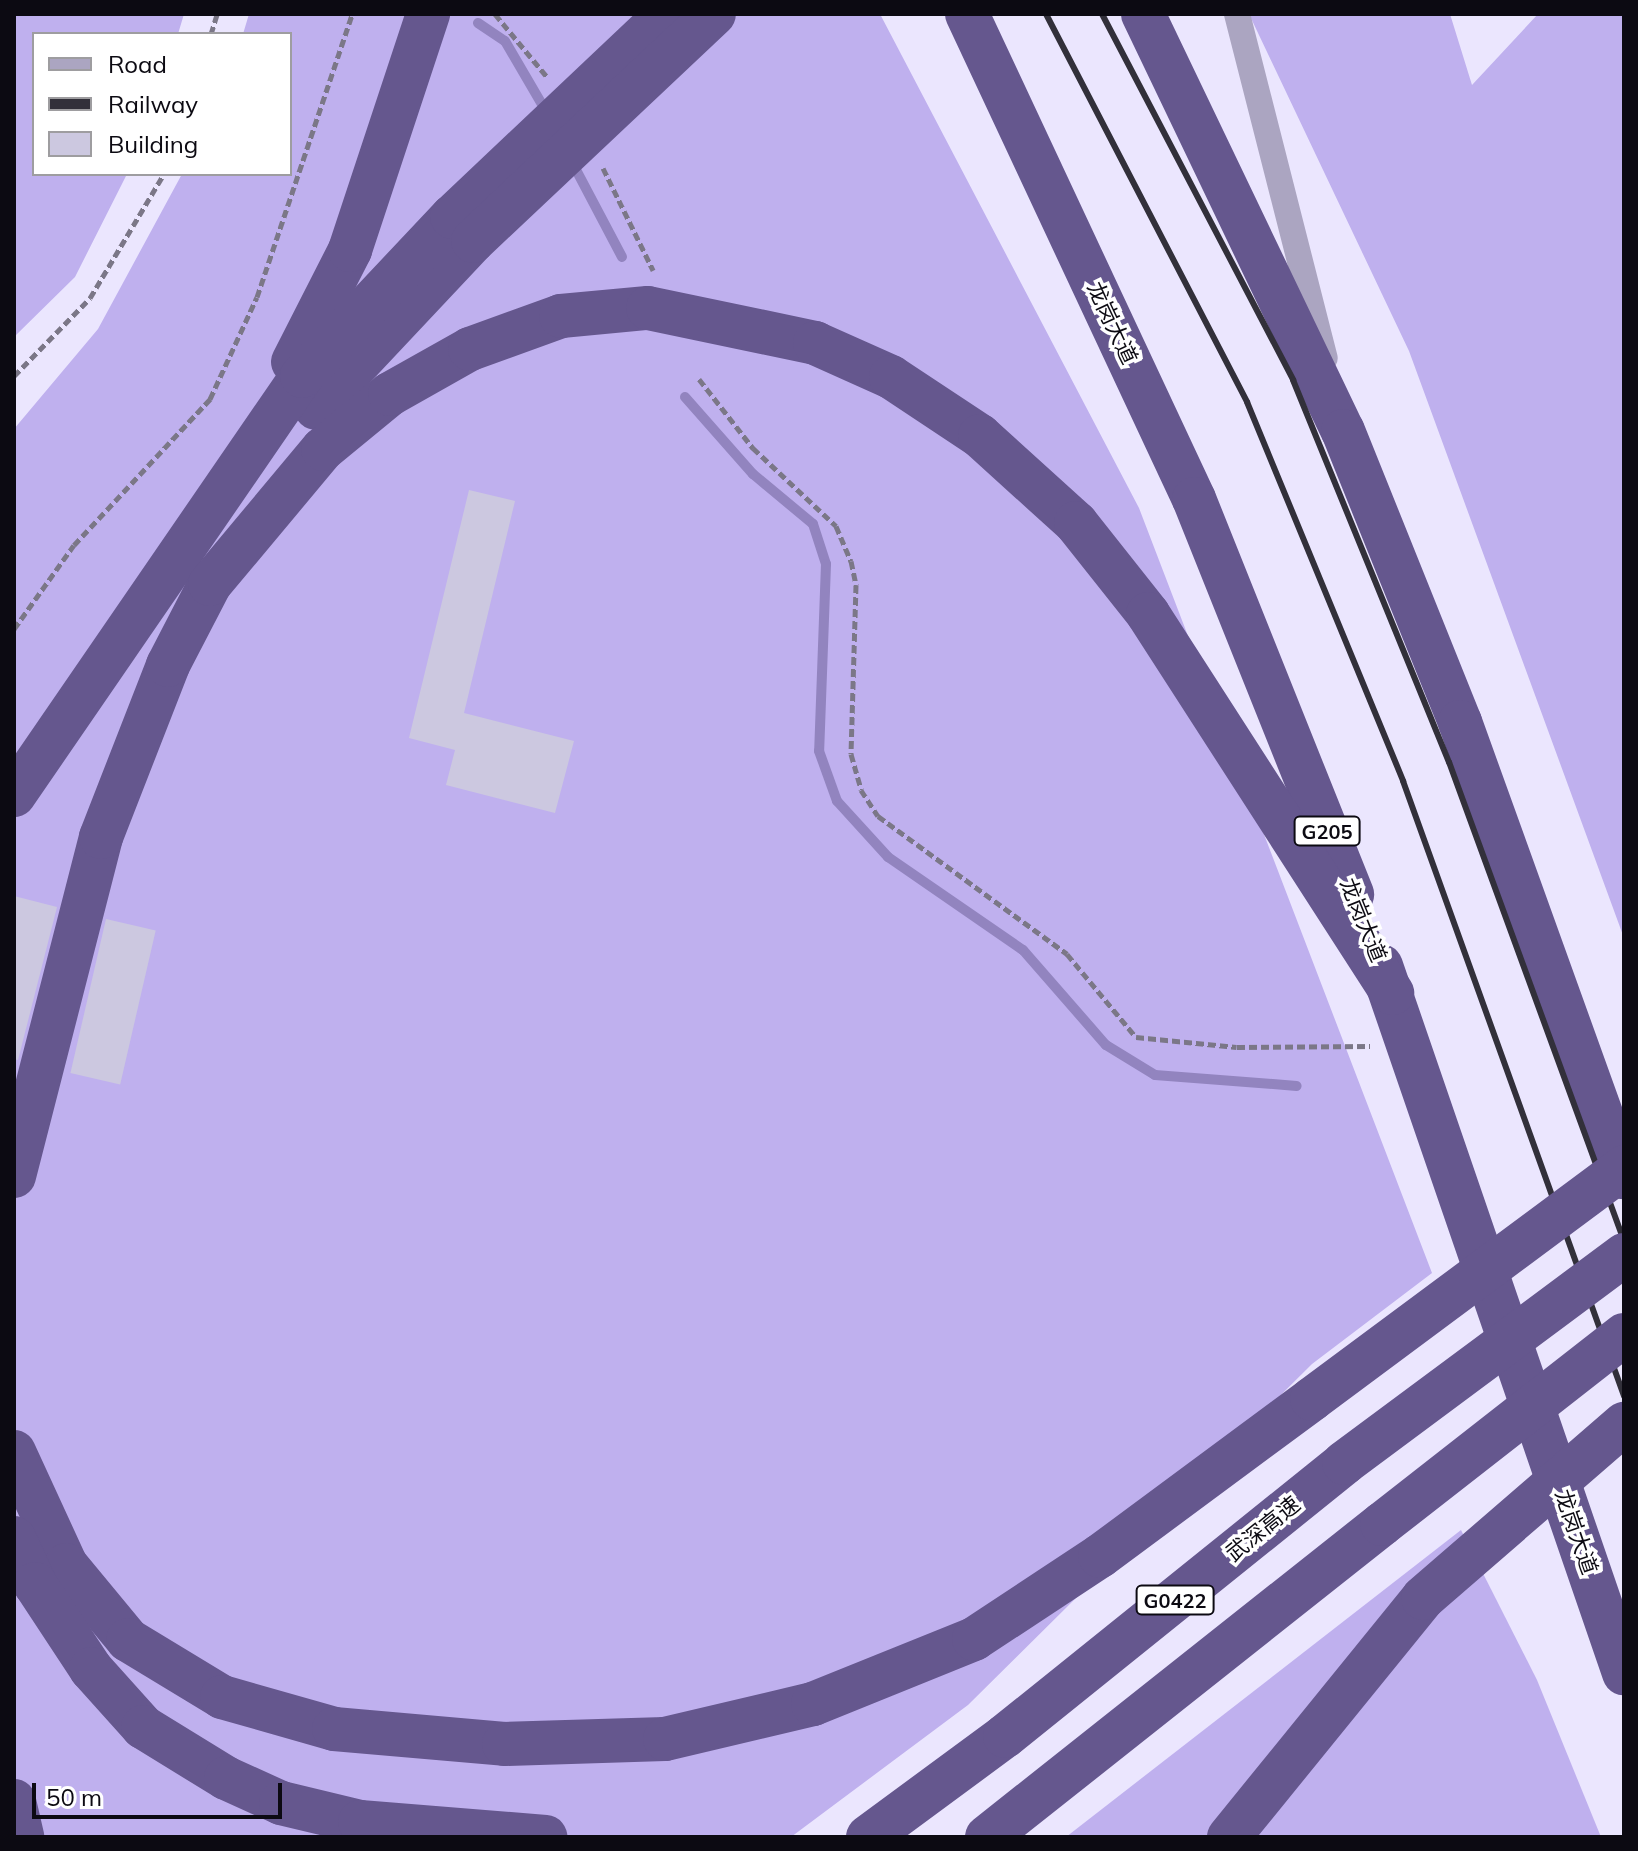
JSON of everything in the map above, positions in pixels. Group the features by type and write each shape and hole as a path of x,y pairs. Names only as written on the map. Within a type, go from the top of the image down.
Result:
{"highway":[{"path":"234,468 350,250 428,14"},
{"path":"14,1176 101,837 168,665 210,584 297,432 462,229 667,14"},
{"path":"14,795 234,468 302,376 462,229 714,14"},
{"name":"龙岗大道","path":"967,14 1194,499 1392,993 1624,1673"},
{"path":"1143,14 1343,431 1460,722 1624,1177"},
{"path":"210,584 323,449 390,394 470,349 561,316 648,308 815,343 891,377 980,436 1076,523 1157,627 1392,993"},
{"path":"14,1452 66,1565 128,1640 222,1697 334,1729 504,1744 665,1739 813,1704 974,1639 1100,1556 1624,1167"},
{"name":"武深高速","path":"868,1837 1005,1736 1344,1463 1624,1255"},
{"name":"G0422","path":"987,1837 1624,1335"},
{"path":"1229,1837 1423,1598 1624,1424"},
{"path":"14,1538 35,1584 91,1669 143,1727 226,1778 281,1803 360,1822 545,1837"},
{"path":"14,1801 22,1837"}],"street":[{"path":"1237,14 1343,431"}],"path":[{"path":"14,629 74,545 210,399 268,268 350,16"},
{"path":"14,376 90,298 163,176"},
{"path":"699,379 753,448 836,526 851,561 856,585 851,754 861,790 878,816 1067,954 1136,1037 1237,1047 1409,1046"}],"shaded area":[{"path":"14,14 184,14 179,32 32,32 32,176 126,176 75,277 14,337"},
{"path":"249,14 880,14 1139,508 1432,1273 1312,1364 968,1705 791,1837 14,1837 14,429 98,329 181,176 292,176 292,32 244,32"},
{"path":"1249,14 1450,14 1472,85 1538,14 1624,14 1624,938 1409,351"},
{"path":"1461,1530 1537,1680 1601,1837 1066,1837"}],"building":[{"path":"469,490 515,501 464,713 574,741 555,813 446,785 455,750 409,738"},
{"path":"14,896 57,907 18,1060 14,1059"},
{"path":"106,919 156,930 120,1084 70,1073"}],"waterway":[{"path":"478,23 505,41 547,113"},
{"path":"573,164 622,257"},
{"path":"685,397 753,474 813,524 826,564 819,751 837,801 888,857 1023,950 1106,1045 1155,1075 1297,1086"}],"railway":[{"path":"1046,14 1247,402 1403,781 1624,1396"},
{"path":"1102,14 1293,380 1449,762 1624,1241"}]}
